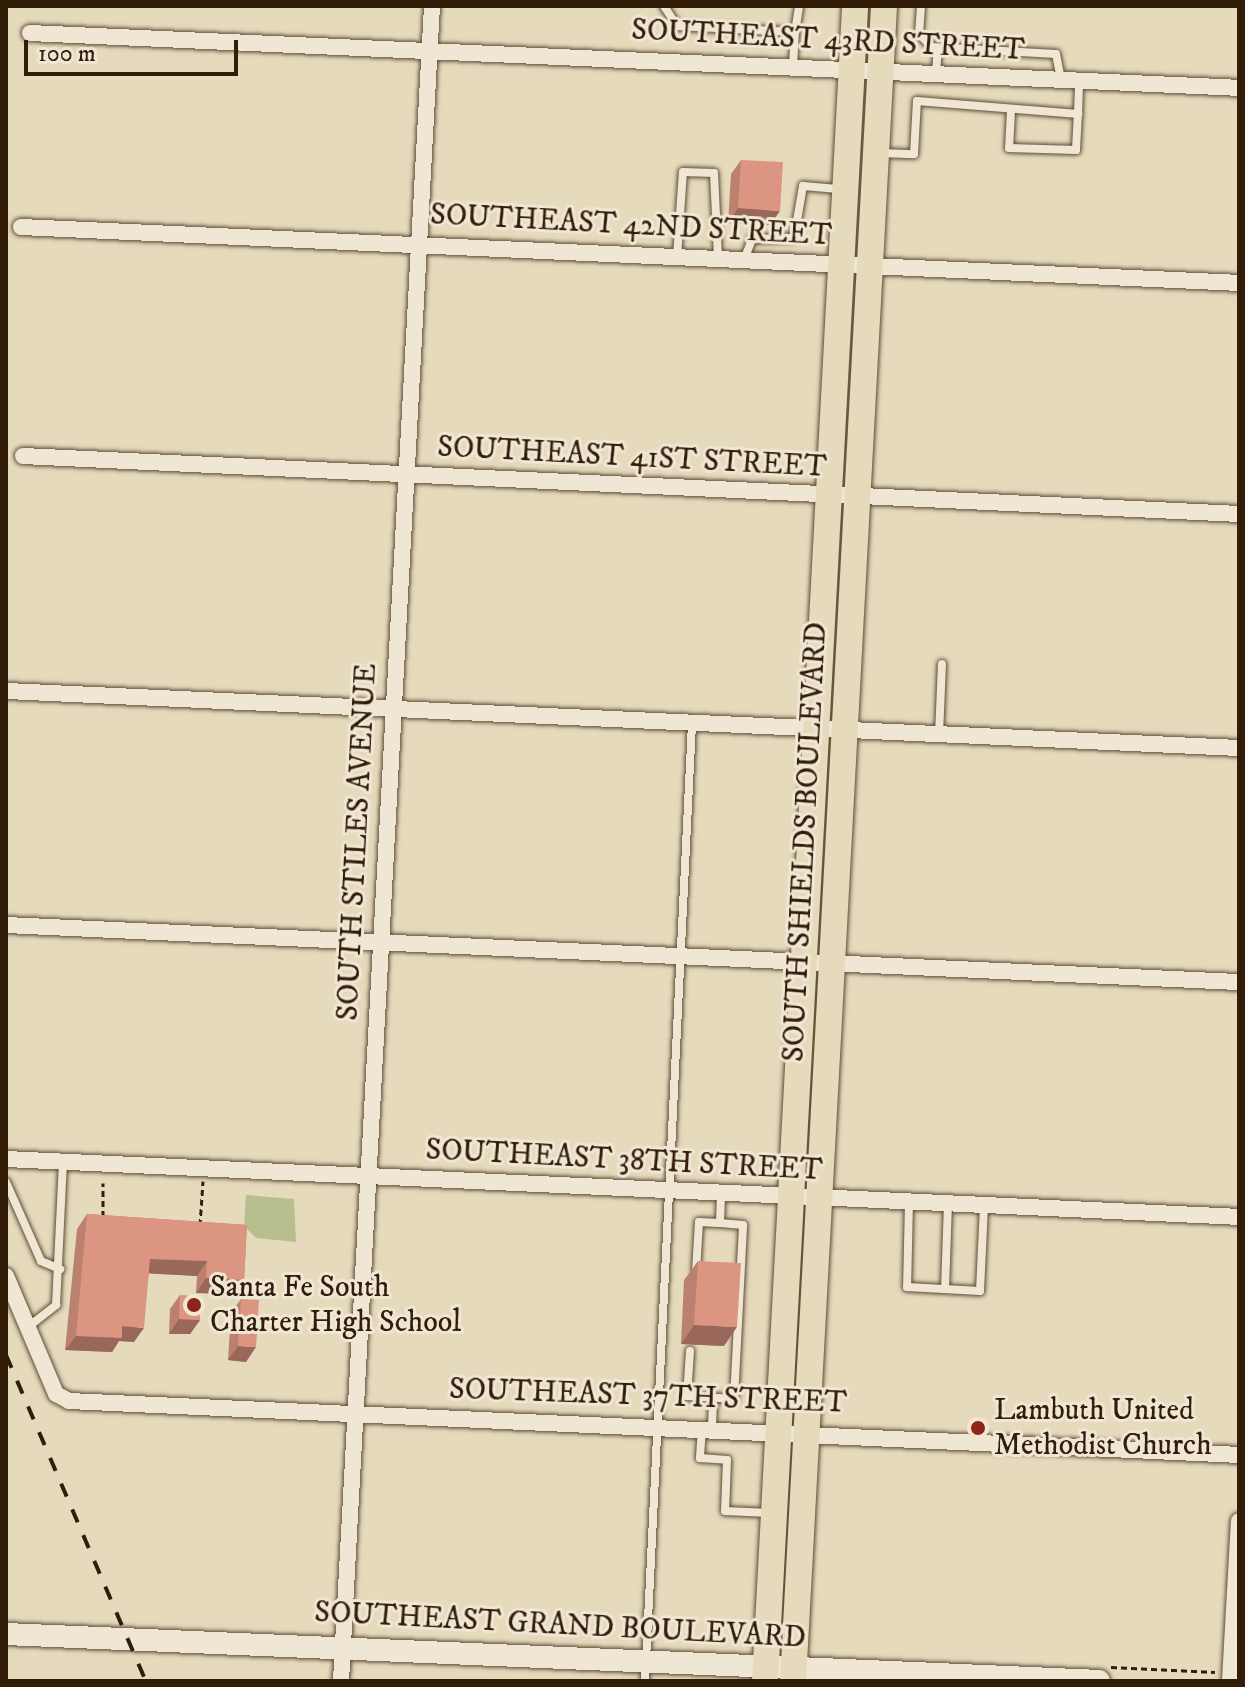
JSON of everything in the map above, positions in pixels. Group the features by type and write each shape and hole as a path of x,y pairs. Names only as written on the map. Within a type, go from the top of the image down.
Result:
{"main road":[{"name":"SOUTH SHIELDS BOULEVARD","path":"765,1674 855,6"},
{"name":"SOUTH SHIELDS BOULEVARD","path":"794,1675 884,6"}],"street":[{"name":"SOUTH STILES AVENUE","path":"341,1681 432,6"},
{"name":"SOUTHEAST 43RD STREET","path":"30,33 1239,88"},
{"name":"SOUTHEAST 42ND STREET","path":"21,227 1239,283"},
{"name":"SOUTHEAST 41ST STREET","path":"23,456 1239,514"},
{"path":"7,691 1239,748"},
{"path":"6,925 1239,982"},
{"name":"SOUTHEAST 38TH STREET","path":"6,1159 1239,1217"},
{"path":"6,1276 26,1325"},
{"name":"SOUTHEAST 37TH STREET","path":"26,1325 56,1394 89,1404 808,1431 1239,1455"},
{"path":"1230,1681 1239,1521"},
{"name":"SOUTHEAST GRAND BOULEVARD","path":"10,1632 343,1645 645,1671 1099,1681"}],"lane":[{"path":"664,6 677,26 795,32"},
{"path":"793,67 799,6"},
{"path":"921,6 919,34 938,48 1056,54 1061,80"},
{"path":"936,74 938,48"},
{"path":"1011,111 1009,148 1076,150 1079,81"},
{"path":"875,153 914,154 917,101 1011,111 1078,114"},
{"path":"677,257 683,172 714,173 718,259"},
{"path":"744,260 752,239 794,238 803,186 846,189"},
{"path":"939,735 942,664"},
{"path":"645,1671 692,724"},
{"path":"26,1325 56,1305 63,1162"},
{"path":"6,1182 41,1261 60,1269"},
{"path":"720,1223 721,1193"},
{"path":"909,1202 907,1287 980,1291 984,1205"},
{"path":"945,1289 948,1204"},
{"path":"690,1351 687,1396 734,1399 743,1225 699,1222 696,1272"},
{"path":"713,1398 700,1458 727,1460 725,1511 775,1514"}],"path":[{"path":"187,1224 201,1225 203,1180"},
{"path":"103,1183 103,1221"},
{"path":"91,1221 117,1222"}],"green space":[{"path":"246,1195 294,1199 296,1242 256,1238 244,1226"}],"building":[{"path":"741,160 783,162 780,211 738,208"},
{"path":"87,1214 247,1225 244,1280 206,1278 207,1261 150,1259 144,1328 122,1326 122,1338 76,1336"},
{"path":"698,1261 741,1263 737,1327 694,1325"},
{"path":"180,1295 200,1296 200,1320 179,1319"},
{"path":"241,1299 259,1300 256,1347 238,1346"}],"railway":[{"path":"6,1355 146,1681"}],"place":[{"name":"Santa Fe South Charter High School","path":"194,1305"},
{"name":"Lambuth United Methodist Church","path":"978,1428"}]}
